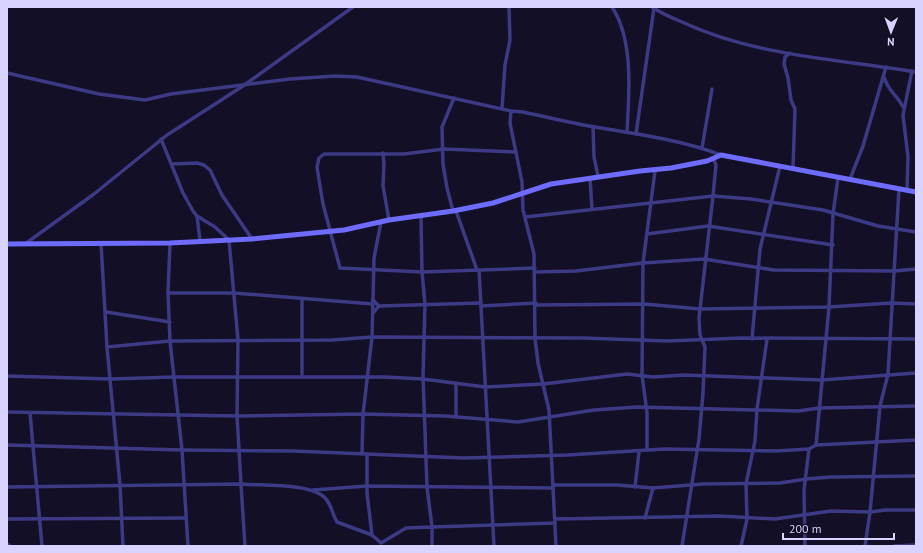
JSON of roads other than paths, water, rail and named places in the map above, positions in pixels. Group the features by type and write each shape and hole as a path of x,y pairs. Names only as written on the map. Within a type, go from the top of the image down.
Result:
{"street":[{"path":"25,244 94,194 161,139 243,86 353,7"},
{"path":"502,108 504,65 510,40 509,7"},
{"path":"612,7 618,19 627,56 629,96 627,132"},
{"path":"636,134 653,8 715,36 733,42 844,62 914,72 903,107 903,123 908,157 907,190"},
{"path":"790,53 785,58 784,64 788,78 791,100 795,109 792,168"},
{"path":"850,179 863,146 886,67"},
{"path":"7,73 99,94 145,100 171,94 290,79 335,76 357,77 511,111 627,132 702,148 721,155 916,192"},
{"path":"884,77 888,89 896,95 903,107"},
{"path":"702,148 712,90"},
{"path":"454,98 442,127 444,149 443,164 446,182 455,211 478,270 483,338 486,418 492,487 494,546"},
{"path":"511,111 510,123 523,192 525,217 531,239 535,270 535,338 550,416 556,546"},
{"path":"593,127 594,157 598,176"},
{"path":"161,139 183,193 197,216 200,241"},
{"path":"516,152 444,149 404,154 324,154 319,158 318,167 323,204 340,268 422,272 478,270 576,271 643,263 704,259 774,270 894,271 916,269"},
{"path":"383,153 384,164 382,186 389,220"},
{"path":"7,244 170,243 331,232 389,220 455,211 493,203 551,184 598,176 655,171 721,155"},
{"path":"682,546 685,517 697,450 704,376 705,347 700,335 699,318 704,259 716,165 713,158"},
{"path":"172,164 197,163 204,165 210,170 222,195 252,238"},
{"path":"752,339 758,267 763,235 770,201 780,166"},
{"path":"647,450 646,408 642,375 644,304 643,263 655,171"},
{"path":"590,178 592,209"},
{"path":"816,445 832,270 833,214 838,178"},
{"path":"865,546 870,512 880,406 888,374 891,303 899,189"},
{"path":"525,217 713,196 770,201 823,210 833,214 916,232"},
{"path":"197,216 215,227 229,240 238,340 239,376 237,416 245,546"},
{"path":"421,216 422,272 426,338 423,379 427,487 432,527 432,546"},
{"path":"362,454 363,414 374,312 374,250 381,222"},
{"path":"647,234 708,226 833,245"},
{"path":"101,243 107,347 120,485 123,546"},
{"path":"170,243 168,293 170,341 182,450 188,546"},
{"path":"168,293 234,293 302,299 373,302 379,306 425,304 644,304 700,309 829,307 891,303 916,304"},
{"path":"302,299 302,376"},
{"path":"374,312 379,306"},
{"path":"106,312 170,322"},
{"path":"107,347 170,341 301,340 372,337 642,340 916,339"},
{"path":"741,546 747,518 746,484 754,450 757,409 767,339"},
{"path":"7,376 111,379 174,376 367,376 423,379 485,387 543,384 604,376 642,375 654,377 762,377 822,380 916,373"},
{"path":"456,383 456,417"},
{"path":"7,412 237,416 363,414 425,415 486,418 518,422 594,410 701,408 757,409 798,412 820,408 916,406"},
{"path":"30,413 42,546"},
{"path":"7,445 116,449 240,449 464,458 489,456 552,456 639,452 647,450 809,449 816,445 916,440"},
{"path":"805,546 806,514 804,490 809,449"},
{"path":"635,487 639,452"},
{"path":"367,455 367,486 372,535"},
{"path":"311,490 367,486 554,486 653,488 691,485 780,483 806,479 916,476"},
{"path":"7,487 184,483 299,487 311,490 326,498 332,508 337,522 372,535 381,543"},
{"path":"645,518 653,488"},
{"path":"376,546 406,528 493,526 555,521 720,516 775,519 831,511 870,512 886,510 916,510"},
{"path":"7,519 186,518"},
{"path":"365,532 370,521"},
{"path":"894,546 916,545"}]}
